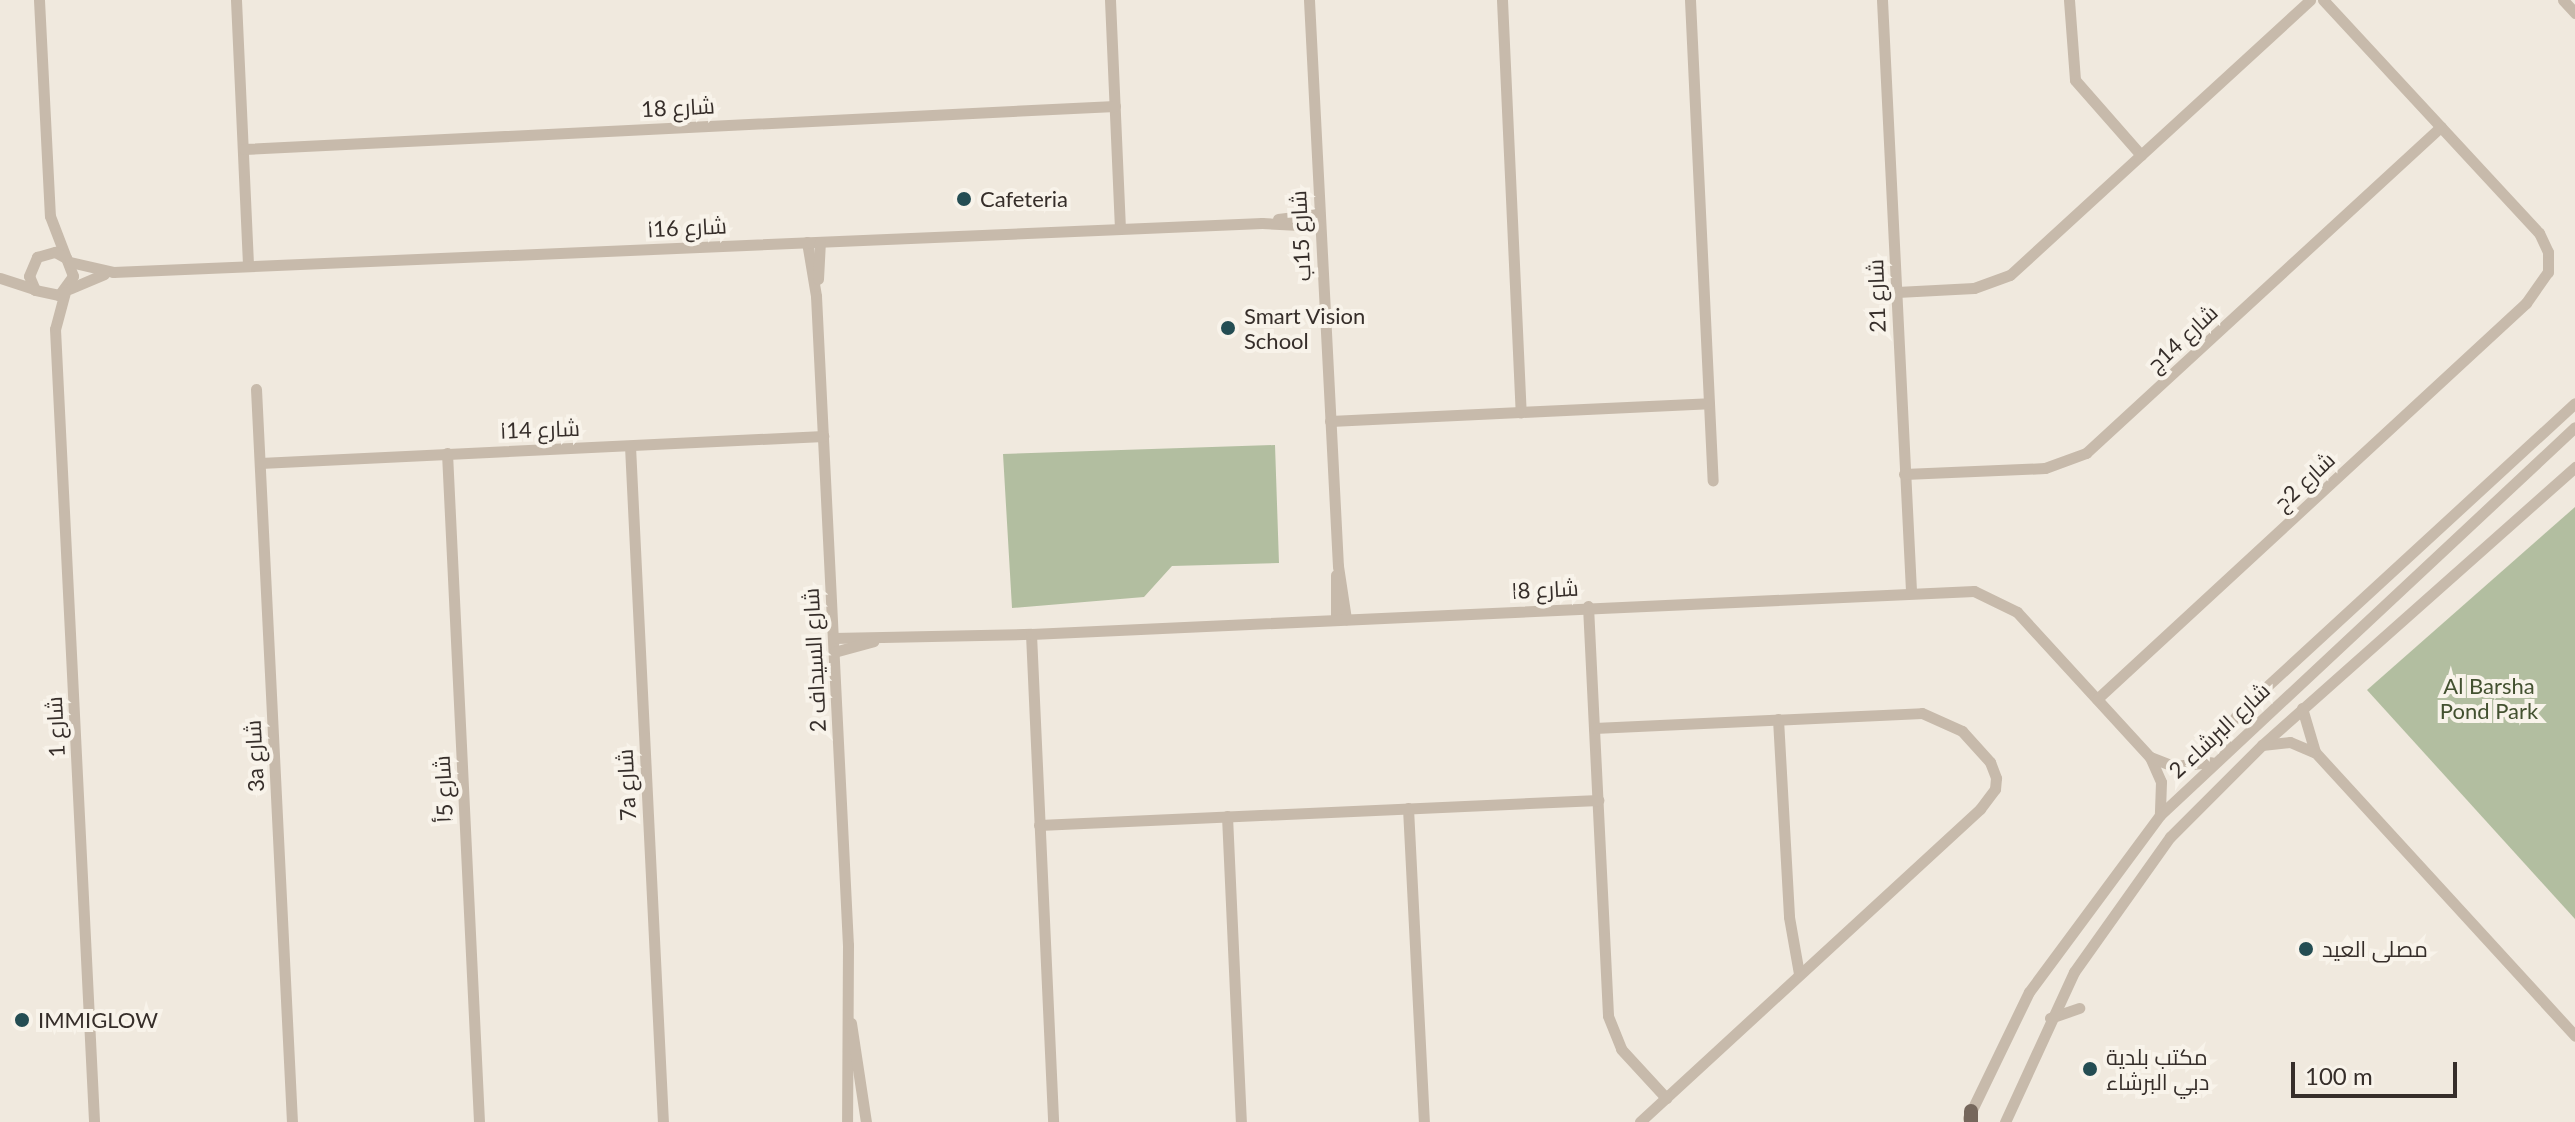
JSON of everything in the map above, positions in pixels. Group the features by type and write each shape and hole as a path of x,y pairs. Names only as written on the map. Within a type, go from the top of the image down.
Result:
{"street":[{"path":"0,278 38,292 66,291 73,276 50,216 39,0"},
{"path":"236,0 248,266"},
{"path":"1110,0 1120,229"},
{"name":"شارع 15ب","path":"1309,0 1341,619"},
{"path":"1502,0 1521,413"},
{"path":"1690,0 1713,480"},
{"name":"شارع 21","path":"1882,0 1911,591"},
{"path":"2069,0 2075,80 2141,155"},
{"path":"1897,292 1974,288 2001,279 2310,0"},
{"path":"2323,0 2441,127"},
{"path":"2563,0 2575,13"},
{"name":"شارع 18","path":"244,149 1115,106"},
{"name":"شارع 2ج","path":"2097,699 2537,291 2549,265 2542,239 2441,127"},
{"name":"شارع 14ج","path":"1904,474 2045,468 2079,457 2441,127"},
{"path":"38,292 29,276 50,216"},
{"name":"شارع 16ا","path":"68,260 113,272 1319,220"},
{"name":"شارع السيداف 2","path":"814,242 851,1023 847,1122"},
{"path":"0,278 55,252 68,260"},
{"name":"شارع 16ا","path":"66,291 113,272"},
{"name":"شارع 1","path":"66,291 55,329 94,1122"},
{"name":"شارع 1","path":"38,292 55,329"},
{"name":"3a شارع","path":"256,389 292,1122"},
{"path":"1330,421 1709,403"},
{"path":"2225,752 2224,737 2234,718 2575,403"},
{"name":"شارع البرشاء 2","path":"1970,1118 2029,992 2160,815 2213,762 2575,427"},
{"name":"شارع 14ا","path":"260,463 823,436"},
{"name":"7a شارع","path":"630,446 663,1122"},
{"name":"شارع 5أ","path":"447,453 479,1122"},
{"name":"شارع البرشاء 2","path":"2005,1122 2050,1018 2083,957 2141,873 2262,745 2575,467"},
{"name":"شارع 8ا","path":"833,638 874,641 1911,591 1974,591 2001,601 2150,757 2161,782 2160,815"},
{"path":"1588,606 1608,1016 1621,1049 1666,1098"},
{"path":"1031,634 1053,1122"},
{"name":"شارع 8ا","path":"834,652 874,641"},
{"path":"2302,708 2315,752"},
{"path":"1594,728 1915,712 1940,717 1962,731 1990,762 1995,789 1640,1122"},
{"path":"1778,719 1789,917 1799,974"},
{"path":"2262,745 2290,742 2315,752 2575,1036"},
{"path":"2150,757 2174,766 2213,762"},
{"path":"1039,825 1598,800"},
{"path":"1408,808 1424,1122"},
{"path":"1227,816 1241,1122"},
{"path":"2050,1018 2079,1008"},
{"name":"شارع السيداف 2","path":"851,1023 866,1122"}],"green space":[{"path":"1275,445 1279,563 1172,566 1144,597 1012,608 1003,454"},
{"name":"Al Barsha Pond Park","path":"2575,507 2575,919 2367,690"}],"place":[{"name":"Cafeteria","path":"964,199"},
{"name":"Smart Vision School","path":"1228,328"},
{"name":"مصلى العيد","path":"2306,949"},
{"name":"IMMIGLOW","path":"22,1020"},
{"name":"مكتب بلدية دبي البرشاء","path":"2090,1069"}]}
